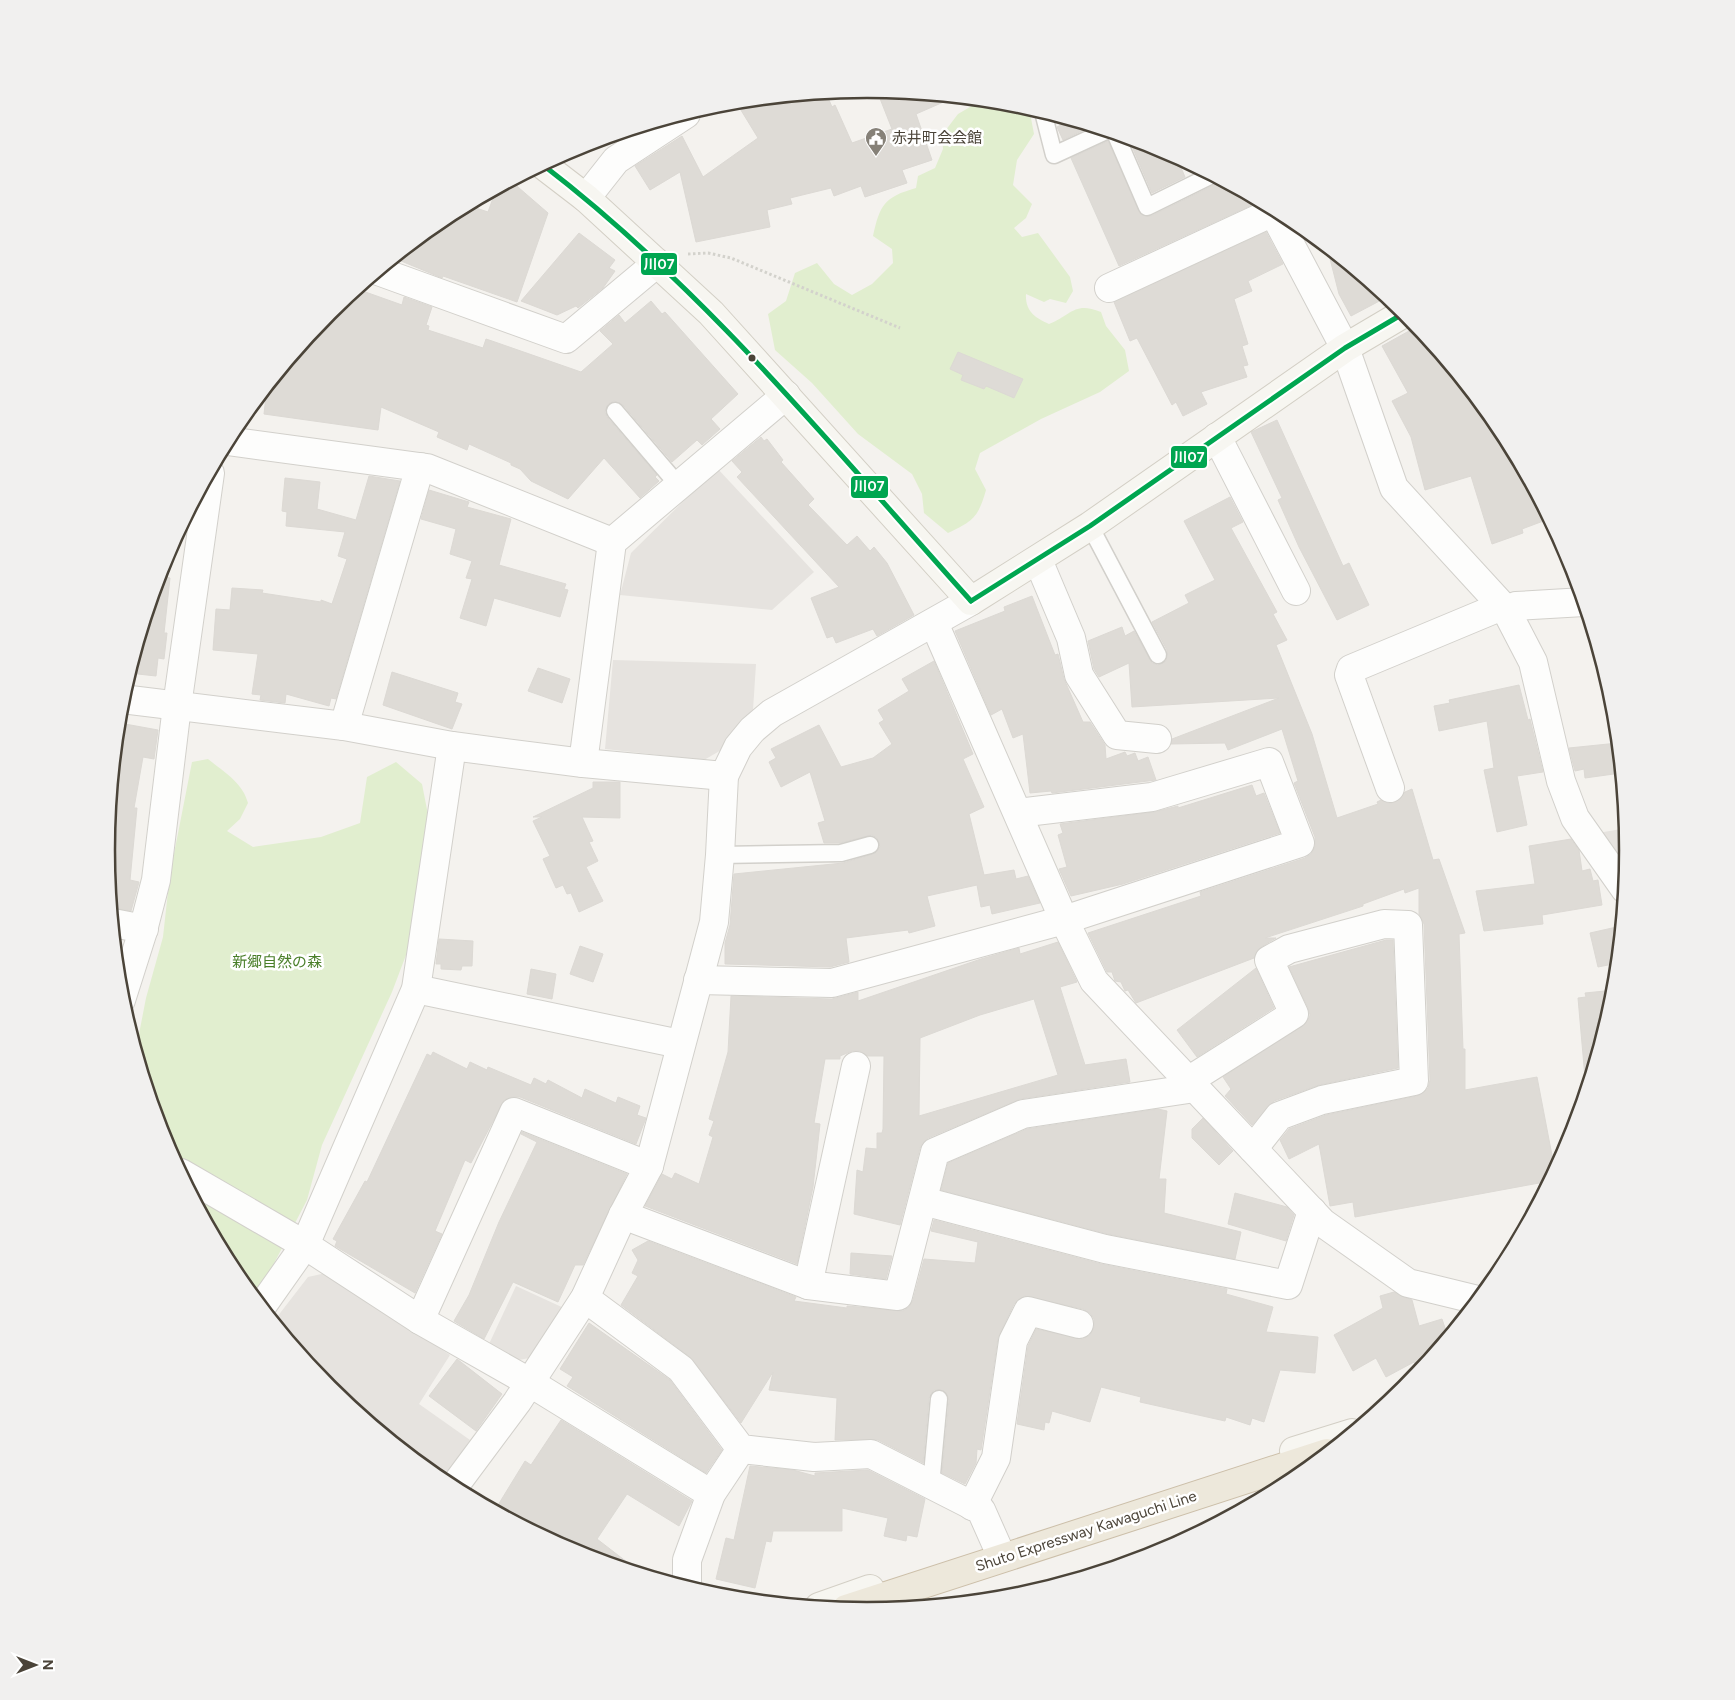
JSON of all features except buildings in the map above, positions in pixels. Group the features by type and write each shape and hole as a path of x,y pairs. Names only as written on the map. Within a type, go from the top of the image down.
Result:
{"highway":[{"name":"Shuto Expressway Kawaguchi Line","path":"868,1602 1310,1458"}],"street":[{"path":"586,198 616,160 672,123"},
{"path":"548,169 586,198 711,312 971,602"},
{"path":"1109,288 1266,212"},
{"path":"1277,218 1345,348 1394,488 1504,608 1533,662 1561,781 1575,818 1619,879"},
{"path":"383,274 566,339 657,262"},
{"path":"458,1481 517,1402 585,1298 648,1166 714,922 724,776 738,747 752,730 772,713 971,602 1038,560 1090,526 1345,348 1398,316"},
{"path":"582,763 612,542 786,395"},
{"path":"1217,437 1296,591"},
{"path":"236,442 427,468 612,542"},
{"path":"344,726 420,468"},
{"path":"127,983 144,929 156,880 177,706 208,490"},
{"path":"1038,560 1071,638 1079,675 1117,735 1157,739"},
{"path":"1390,788 1349,675 1351,669 1504,608 1578,602"},
{"path":"934,623 1064,920 1094,981 1323,1223 1408,1283 1471,1298"},
{"path":"130,700 344,726 452,746 582,763 724,776"},
{"path":"266,1301 305,1245 416,989 452,746"},
{"path":"698,980 832,983 1064,920 1300,843 1269,762 1152,797 1018,813"},
{"path":"119,924 144,929"},
{"path":"623,1215 808,1285 898,1296 935,1152 1024,1114 1192,1084 1294,1014 1269,960 1289,949 1384,924 1408,925 1414,1082 1322,1100 1279,1116 1253,1149"},
{"path":"416,989 680,1044"},
{"path":"808,1285 856,1066"},
{"path":"420,1320 514,1112 648,1166"},
{"path":"191,1179 305,1245 420,1320 529,1382 711,1494"},
{"path":"923,1201 1105,1249 1288,1285 1312,1211"},
{"path":"585,1298 681,1368 741,1449 814,1457 871,1454 981,1510 997,1546"},
{"path":"972,1506 996,1458 1013,1341 1028,1311 1079,1324"},
{"path":"833,1601 997,1546 1338,1438"},
{"path":"687,1580 686,1560 711,1494 741,1449"}],"lane":[{"path":"1045,119 1054,155 1099,134"},
{"path":"1118,141 1147,206 1206,178"},
{"path":"615,411 679,486"},
{"path":"1090,526 1158,655"},
{"path":"720,855 841,853 870,845"},
{"path":"931,1485 939,1400"}],"path":[{"path":"657,262 688,254 708,253 731,258 900,328"}],"green space":[{"path":"973,105 1031,116 1034,134 1017,160 1013,185 1032,204 1026,218 1014,228 1022,237 1038,233 1070,277 1073,291 1066,303 1050,299 1044,302 1026,294 1027,305 1035,316 1049,324 1074,310 1085,308 1101,312 1106,326 1125,350 1129,371 1100,392 1041,419 980,453 975,469 986,490 980,507 969,522 948,533 924,513 922,494 912,474 858,434 812,383 775,350 768,314 786,301 795,273 817,263 834,284 852,295 872,284 893,263 892,249 873,236 881,210 890,199 905,191 916,188 918,176 935,168 943,149 942,135 958,114"},
{"name":"新郷自然の森","path":"208,759 232,778 242,790 248,803 240,819 227,831 253,847 321,837 360,823 367,777 396,762 422,784 433,840 417,926 392,992 322,1145 307,1200 259,1292 216,1226 193,1183 172,1138 155,1092 138,1035 146,998 163,937 170,874 192,762"}],"shaded area":[{"path":"717,468 814,572 772,610 620,595 631,553"},
{"path":"613,660 756,664 753,710 723,749 704,760 605,749"},
{"path":"1619,829 1620,862 1598,833"},
{"path":"326,1273 450,1355 419,1404 470,1440 447,1474 371,1416 335,1382 278,1316 308,1277"},
{"path":"516,1286 566,1309 535,1357 513,1361 489,1344"}],"transit line":[{"name":"川07","path":"548,169 602,213 659,264 714,318 819,429 971,601"},
{"name":"川07","path":"971,601 1090,526 1345,348 1398,316"}],"place":[{"name":"赤井町会会館","path":"876,157"}]}
